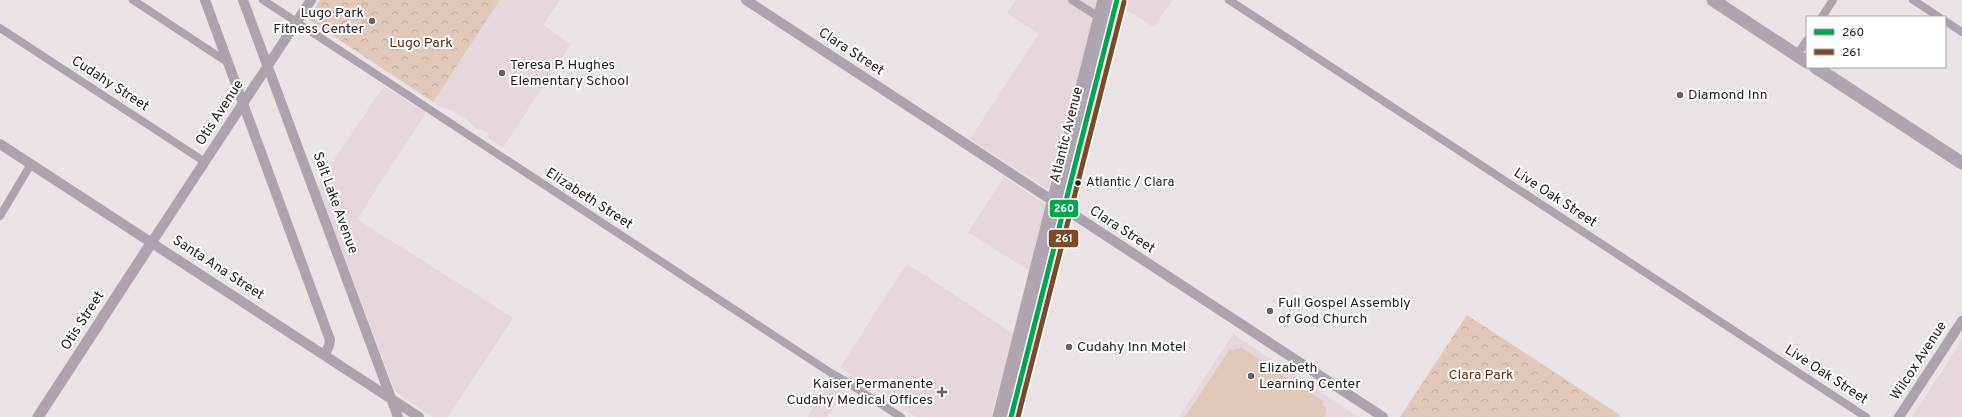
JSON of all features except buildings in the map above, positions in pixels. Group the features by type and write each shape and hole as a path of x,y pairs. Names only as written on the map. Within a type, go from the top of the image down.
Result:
{"main road":[{"name":"Atlantic Avenue","path":"1010,417 1065,209 1106,20 1104,0"},
{"name":"Atlantic Avenue","path":"999,417 1053,201 1106,20 1117,0"},
{"path":"1713,0 1802,58"},
{"path":"1817,68 1962,163"},
{"name":"Otis Street","path":"38,417 152,242"}],"street":[{"path":"133,0 227,62"},
{"path":"204,0 330,340 330,346 324,355"},
{"name":"Salt Lake Avenue","path":"243,0 398,417"},
{"name":"Elizabeth Street","path":"263,0 831,373 901,417"},
{"name":"Otis Avenue","path":"152,242 311,0"},
{"name":"Clara Street","path":"746,0 1383,417"},
{"path":"1072,0 1106,20"},
{"name":"Live Oak Street","path":"1229,0 1866,417"},
{"path":"1823,16 1833,0"},
{"path":"1914,0 1938,16"},
{"path":"1946,22 1962,32"},
{"name":"Cudahy Street","path":"0,28 205,162"},
{"path":"1802,58 1806,44"},
{"name":"Santa Ana Street","path":"0,144 420,417"},
{"path":"0,216 32,164"},
{"name":"Wilcox Avenue","path":"1899,417 1962,321"}],"shaded area":[{"name":"Teresa P. Hughes Elementary School","path":"500,0 560,0 543,25 571,44 503,148 489,138 488,134 481,129 477,130 470,122 452,110 443,108 433,102"},
{"path":"1016,0 1099,0 1050,187 1048,188 1044,187 970,139 1039,34 1007,13"},
{"path":"1111,0 1172,0 1154,27"},
{"path":"384,86 426,113 357,219 513,318 448,417 432,417 395,391 318,187 322,178"},
{"path":"1004,177 1046,205 1030,271 968,232"},
{"path":"907,264 1014,334 991,417 916,417 840,367"},
{"name":"Elizabeth Learning Center","path":"1233,334 1359,417 1179,417"},
{"path":"1962,340 1962,417 1912,417 1925,397"},
{"path":"831,380 846,389 845,391 827,417 807,417"}],"green space":[{"name":"Lugo Park","path":"320,0 500,0 433,102 309,20"},
{"name":"Clara Park","path":"1467,315 1620,415 1619,417 1400,417"},
{"name":"Elizabeth Learning Center","path":"1241,347 1324,402 1322,404 1326,407 1326,412 1324,417 1185,417 1230,349 1233,351 1234,349 1239,349"}],"transit line":[{"name":"260","path":"1011,417 1117,0"},
{"name":"261","path":"1018,417 1124,2"}],"place":[{"name":"Lugo Park Fitness Center","path":"372,21"},
{"name":"Teresa P. Hughes Elementary School","path":"502,73"},
{"name":"Diamond Inn","path":"1680,95"},
{"name":"Atlantic / Clara","path":"1078,183"},
{"name":"Full Gospel Assembly of God Church","path":"1270,311"},
{"name":"Cudahy Inn Motel","path":"1069,347"},
{"name":"Elizabeth Learning Center","path":"1251,376"},
{"name":"Kaiser Permanente Cudahy Medical Offices","path":"942,392"}]}
